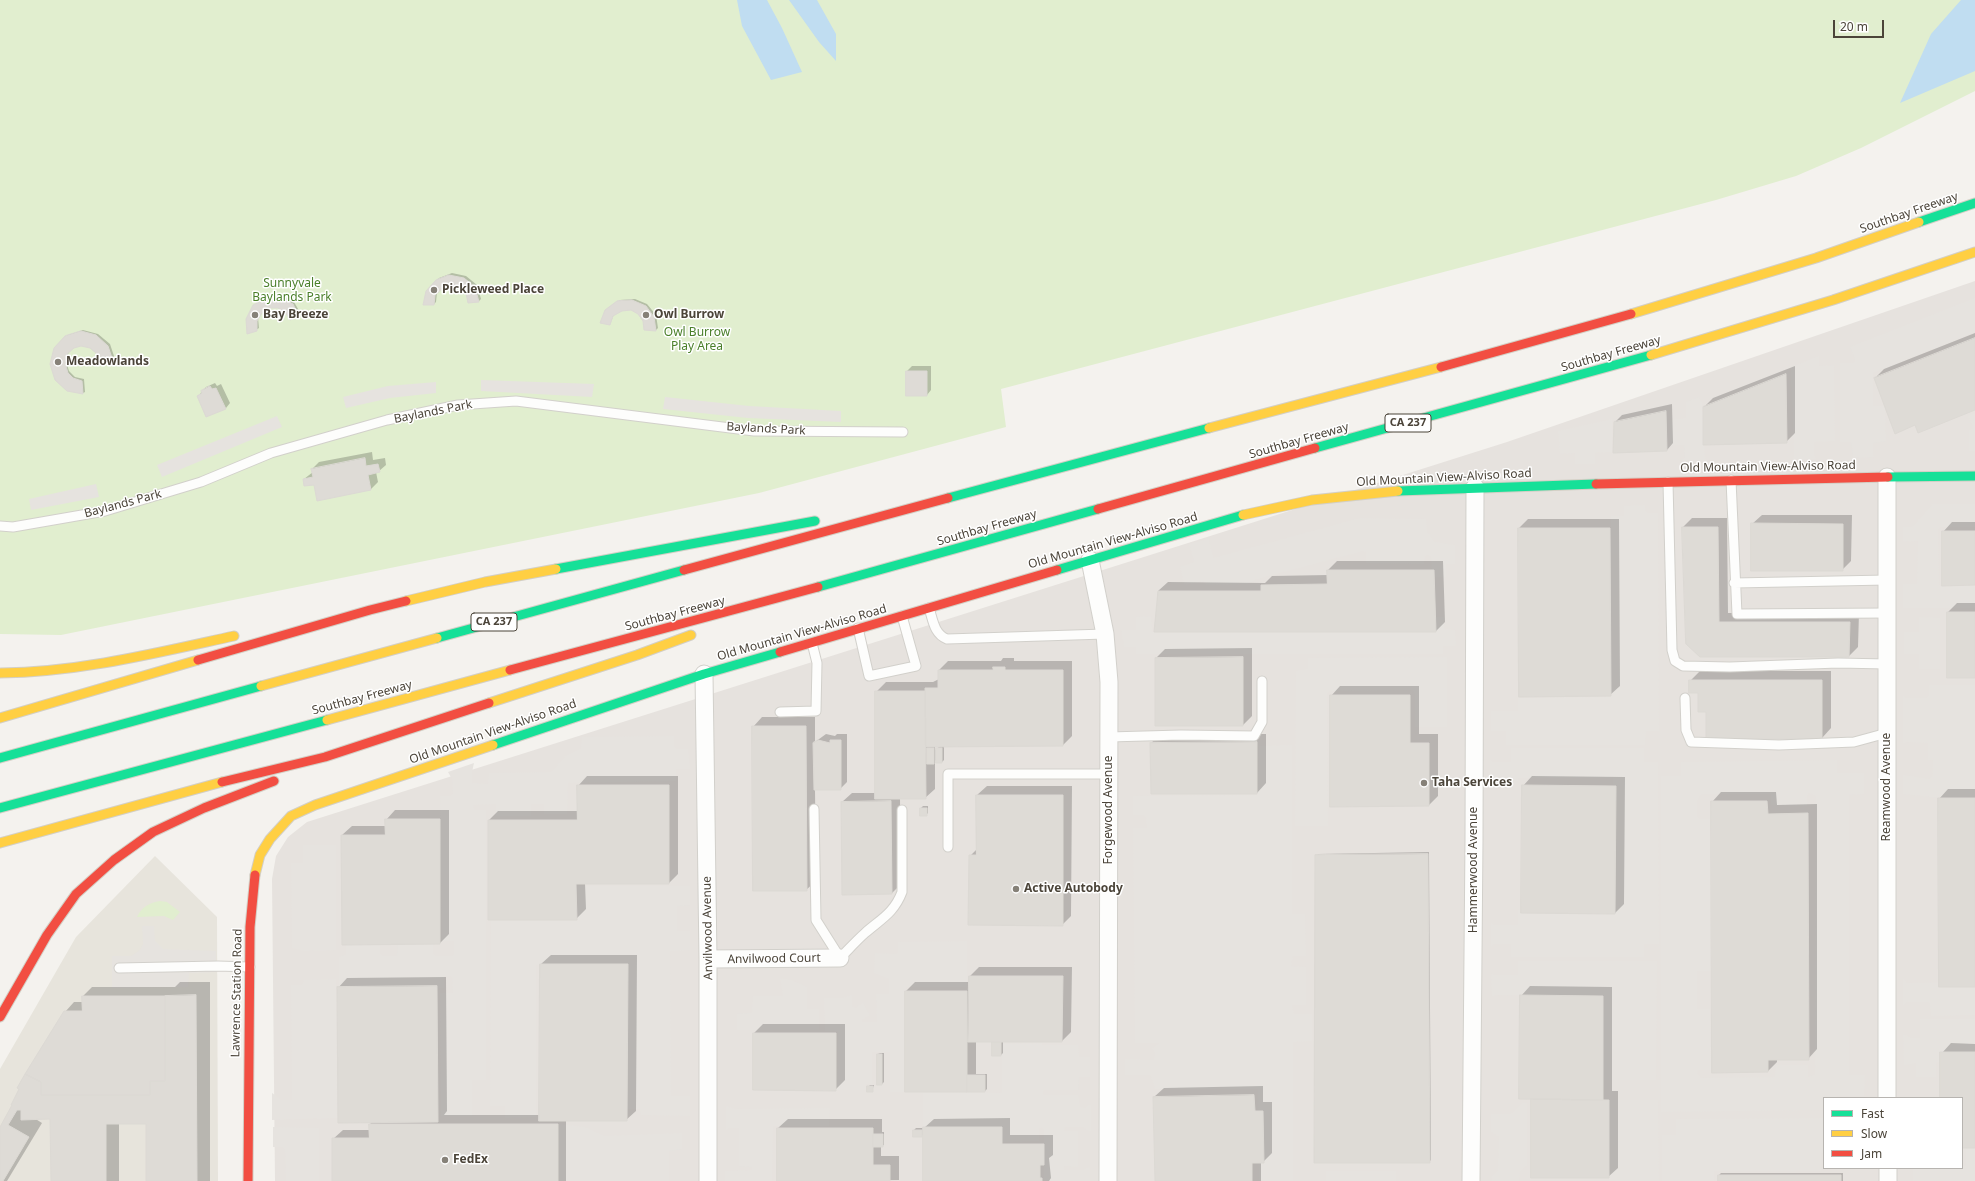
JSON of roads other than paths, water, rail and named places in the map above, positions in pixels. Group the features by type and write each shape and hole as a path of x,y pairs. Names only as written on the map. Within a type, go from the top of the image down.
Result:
{"main road":[{"name":"Southbay Freeway","path":"0,758 987,487 1464,361 1666,304 1816,258 1975,203"},
{"name":"Southbay Freeway","path":"0,808 837,582 1685,345 1833,300 1975,252"},
{"name":"Old Mountain View-Alviso Road","path":"291,816 315,805 704,674 1250,513 1312,500 1390,491 1475,487 1731,480 1975,476"},
{"path":"865,511 987,487"},
{"path":"0,718 370,610 485,582 826,518"},
{"path":"733,620 837,582"},
{"path":"269,629 370,610"},
{"path":"0,843 232,779 325,757 637,655 703,630"},
{"path":"0,673 33,674 71,670 246,634"},
{"path":"0,1017 46,935 76,894 114,860 154,832 204,808 292,774 325,757"},
{"name":"Lawrence Station Road","path":"248,1181 250,927 254,874 260,855 270,839 291,816"}],"street":[{"name":"Reamwood Avenue","path":"1887,477 1887,1097"},
{"name":"Hammerwood Avenue","path":"1471,1181 1475,487"},
{"name":"Forgewood Avenue","path":"1090,560 1105,634 1109,682 1108,1181"},
{"name":"Anvilwood Avenue","path":"704,674 708,959 708,1181"},
{"name":"Anvilwood Court","path":"708,959 840,958"},
{"path":"1888,1169 1888,1181"}],"lane":[{"name":"Baylands Park","path":"0,526 13,527 105,511 201,482 271,453 387,420 458,405 516,401 754,431 903,432"},
{"path":"1731,480 1736,614 1887,614"},
{"path":"1668,482 1672,650 1675,661 1683,666 1730,667 1838,663 1887,664"},
{"path":"1734,583 1887,580"},
{"path":"930,608 935,630 942,638 947,639 1105,634"},
{"path":"858,628 869,676 916,666 902,616"},
{"path":"780,712 816,711 817,663 812,643"},
{"path":"1109,737 1181,735 1254,736 1262,722 1262,681"},
{"path":"1684,698 1686,730 1691,742 1779,745 1854,742 1887,733"},
{"path":"948,847 948,774 1110,774"},
{"path":"814,808 816,920 840,958 864,934 890,913 899,900 902,892 902,810"},
{"path":"119,968 218,966 250,967"}],"water":[{"path":"737,0 767,0 782,28 802,72 771,80 742,26"},
{"path":"789,0 817,0 836,34 836,61 819,42"},
{"path":"1961,0 1975,0 1975,71 1900,103 1931,34"}],"place":[{"name":"Pickleweed Place","path":"434,290"},
{"name":"Bay Breeze","path":"255,315"},
{"name":"Owl Burrow","path":"646,315"},
{"name":"Meadowlands","path":"58,362"},
{"name":"Taha Services","path":"1424,783"},
{"name":"Active Autobody","path":"1016,889"},
{"name":"FedEx","path":"445,1160"}],"park label":[{"name":"Sunnyvale Baylands Park","path":"292,291"},
{"name":"Owl Burrow Play Area","path":"697,340"}]}
